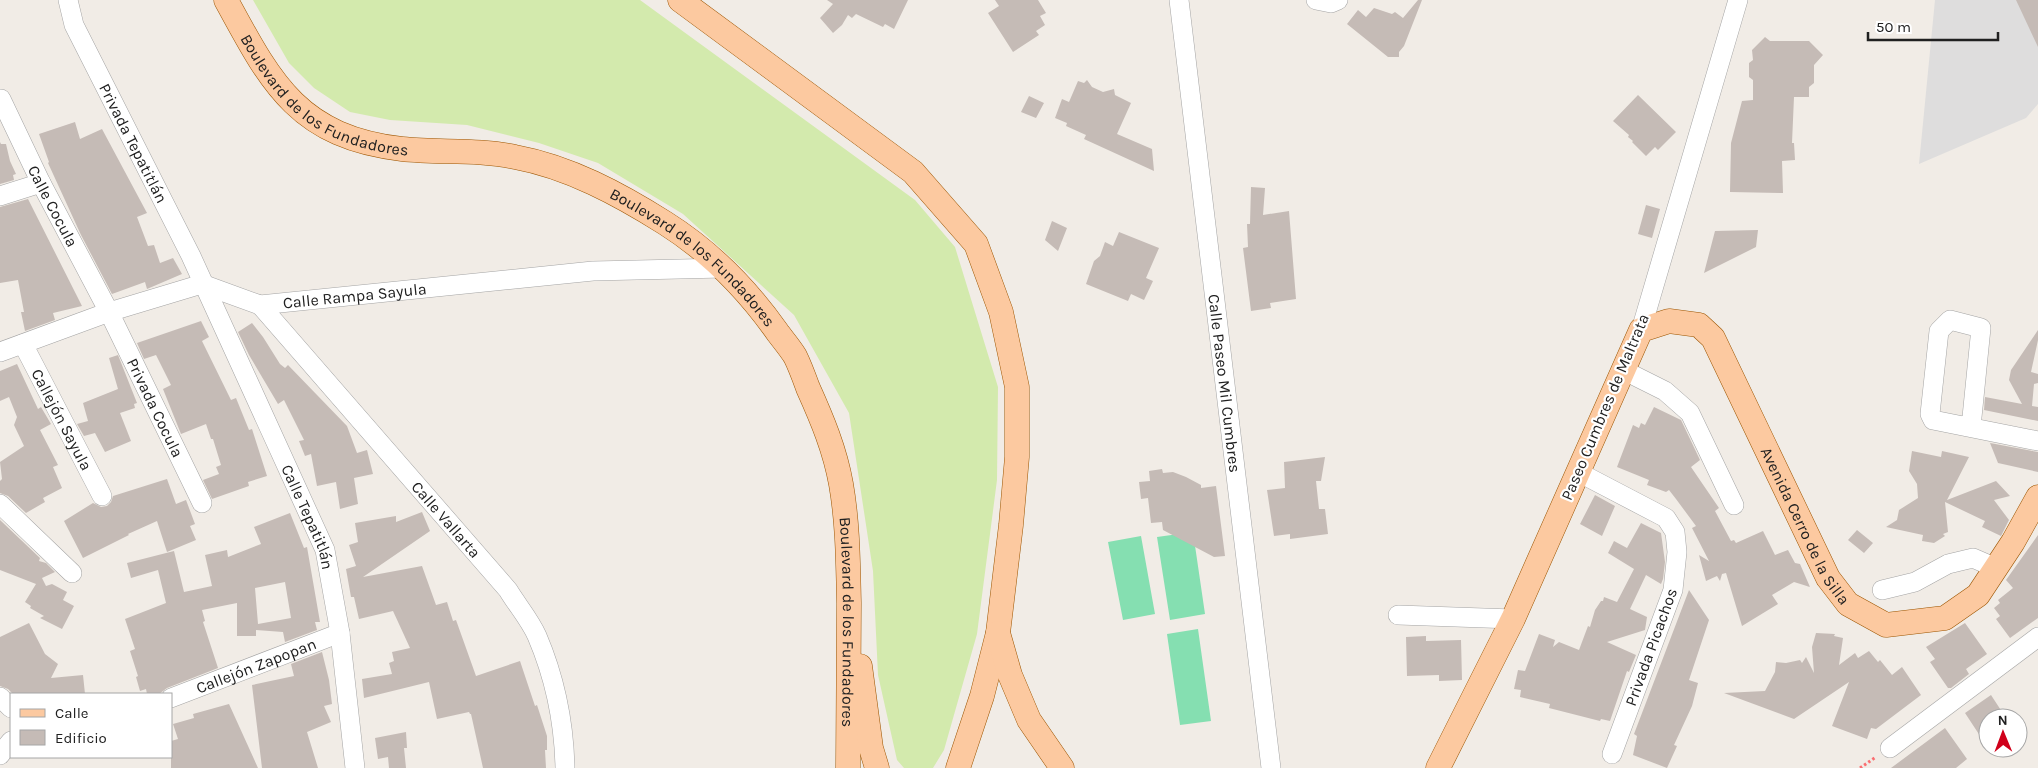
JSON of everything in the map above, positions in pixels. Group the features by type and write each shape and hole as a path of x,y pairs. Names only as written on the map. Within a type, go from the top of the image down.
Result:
{"main road":[{"name":"Boulevard de los Fundadores","path":"226,0 262,65 284,95 314,120 351,139 401,149 480,152 513,156 545,164 594,183 642,208 682,234 724,268 759,305 795,356 826,429 840,482 846,523 849,626 848,768"},
{"path":"680,0 913,172 976,244 1001,312 1017,387 1016,467 1011,525 998,633 982,696 958,768"},
{"name":"Avenida Cerro de la Silla","path":"1641,330 1669,321 1698,325 1713,338 1828,578 1848,604 1886,625 1945,618 1978,596 2013,542 2038,497"},
{"name":"Paseo Cumbres de Maltrata","path":"1438,768 1513,619 1641,330"},
{"path":"849,626 858,653 871,748 877,768"},
{"path":"998,633 1010,675 1029,720 1062,768"}],"street":[{"name":"Privada Tepatitlán","path":"68,0 74,25 191,256 202,284"},
{"name":"Calle Paseo Mil Cumbres","path":"1179,0 1271,768"},
{"path":"1316,0 1331,3 1338,0"},
{"name":"Paseo Cumbres de Maltrata","path":"1641,330 1738,0"},
{"name":"Calle Cocula","path":"1,99 41,182 109,312"},
{"path":"0,196 41,182"},
{"name":"Calle Rampa Sayula","path":"202,284 260,305 593,271 724,268"},
{"path":"0,352 109,312 202,284"},
{"name":"Calle Tepatitlán","path":"202,284 325,550 340,633 355,768"},
{"name":"Calle Vallarta","path":"260,305 508,590 536,635 556,692 565,748 565,768"},
{"name":"Privada Cocula","path":"109,312 202,503"},
{"path":"1971,427 1981,328 1950,320 1939,331 1930,414 1933,420 2038,441"},
{"name":"Callejón Sayula","path":"23,344 102,496"},
{"path":"1623,370 1665,391 1690,413 1734,505"},
{"name":"Privada Picachos","path":"1578,472 1666,518 1675,532 1677,552 1674,590 1612,754"},
{"path":"0,504 72,572"},
{"path":"1882,590 1915,582 1948,564 1973,558 1996,568"},
{"path":"1398,615 1513,619"},
{"name":"Callejón Zapopan","path":"172,698 340,633"},
{"path":"1890,748 2038,637"},
{"path":"0,697 10,707"},
{"path":"0,755 10,743"}],"shaded area":[{"path":"1935,0 2038,0 2038,104 2026,118 1919,164"}],"green space":[{"path":"253,0 640,0 915,200 955,247 998,387 997,480 977,634 944,750 933,768 904,768 897,760 878,675 873,571 849,413 794,315 683,214 598,163 539,143 467,125 390,120 350,112 314,88 289,63"},
{"path":"1193,532 1205,614 1170,620 1157,537"},
{"path":"1141,536 1155,614 1123,620 1108,542"},
{"path":"1198,629 1211,721 1180,725 1167,634"}],"building":[{"path":"827,0 908,0 894,29 885,24 883,27 856,14 852,18 848,15 842,25 833,33 820,18 833,4"},
{"path":"995,0 1038,0 1046,13 1040,16 1045,25 1036,31 1039,35 1013,52 988,13 999,6"},
{"path":"1418,0 1422,0 1404,46 1399,52 1399,57 1388,57 1347,24 1358,10 1366,17 1374,8 1392,14 1395,12 1403,18"},
{"path":"2016,0 2038,0 2038,47"},
{"path":"1765,37 1770,41 1809,41 1823,55 1814,65 1814,83 1809,87 1809,97 1794,97 1792,143 1794,143 1795,160 1782,161 1783,193 1730,192 1731,143 1742,101 1753,100 1753,80 1749,77 1749,63 1753,60 1752,50"},
{"path":"1087,80 1092,87 1103,92 1114,89 1115,95 1131,103 1117,134 1152,149 1154,171 1084,139 1086,135 1066,126 1067,123 1055,118 1062,99 1069,102 1078,81 1084,83"},
{"path":"1638,95 1676,132 1658,150 1655,147 1646,156 1632,142 1628,137 1629,135 1613,121"},
{"path":"1029,96 1044,103 1036,118 1021,112"},
{"path":"75,122 80,139 102,129 147,213 137,217 148,246 154,245 160,263 173,258 182,274 147,289 145,282 112,294 81,235 48,163 39,134"},
{"path":"0,142 1,144 6,144 10,161 16,174 13,175 14,180 0,184"},
{"path":"1251,187 1265,188 1263,215 1289,211 1296,299 1270,303 1271,308 1251,311 1243,248 1248,247 1247,224 1250,224"},
{"path":"28,199 82,306 53,313 55,320 25,331 21,312 24,312 18,280 0,283 0,207"},
{"path":"1646,205 1660,209 1652,238 1638,234"},
{"path":"1052,221 1067,228 1058,251 1045,240"},
{"path":"1758,230 1756,247 1704,273 1715,231"},
{"path":"1119,232 1159,248 1146,278 1153,281 1144,300 1131,294 1128,301 1086,284 1094,261 1100,256 1105,242 1113,246"},
{"path":"201,321 209,337 202,341 231,400 236,398 249,430 252,429 267,476 248,482 249,486 212,499 203,480 219,474 216,467 221,465 206,424 181,434 163,389 171,385 156,355 144,359 137,343"},
{"path":"252,323 280,364 285,368 288,365 347,426 357,453 367,450 373,474 354,478 358,504 340,509 336,482 317,486 311,454 305,456 299,441 304,440 284,400 278,404 249,355 238,332"},
{"path":"2038,330 2038,340 2031,372 2038,374 2038,383 2034,384 2032,406 2038,407 2038,421 1984,410 1985,397 2022,404 2009,380 2011,370"},
{"path":"118,355 137,403 134,404 135,408 120,413 131,441 105,452 95,433 84,436 77,424 88,421 83,403 118,389 109,358"},
{"path":"17,364 38,409 41,407 51,424 40,430 58,465 53,467 62,488 43,498 45,502 26,513 8,496 0,493 0,481 2,479 0,462 24,446 14,425 17,417 9,397 0,401 0,371"},
{"path":"1654,407 1681,420 1700,460 1691,467 1719,508 1715,511 1731,541 1734,540 1736,543 1763,531 1775,555 1788,550 1795,563 1800,564 1810,587 1794,582 1772,595 1778,604 1742,626 1726,573 1722,574 1720,581 1717,576 1706,581 1699,555 1709,561 1692,528 1696,526 1669,490 1666,492 1647,485 1649,480 1617,467 1633,425 1639,428 1641,423 1645,425"},
{"path":"1990,443 2038,452 2038,472 1998,463"},
{"path":"1912,451 1941,457 1942,451 1969,457 1947,500 1996,481 2010,496 1994,500 2009,520 2001,536 1982,527 1985,521 1945,502 1948,532 1943,534 1945,536 1934,543 1922,541 1923,535 1886,527 1897,520 1899,510 1918,498 1917,484 1909,471"},
{"path":"1325,457 1321,481 1316,481 1319,509 1325,509 1328,534 1290,539 1290,534 1274,536 1267,490 1285,488 1284,462"},
{"path":"1162,469 1163,473 1173,472 1186,477 1201,485 1201,488 1216,486 1225,556 1214,557 1163,530 1162,522 1151,523 1148,498 1141,499 1139,482 1150,481 1149,471"},
{"path":"167,479 176,504 186,500 195,524 190,526 196,540 167,552 157,521 83,558 64,521 93,503 101,507 107,506 113,496"},
{"path":"1595,495 1615,506 1602,536 1580,524"},
{"path":"422,512 430,531 363,577 422,566 436,605 447,602 453,621 456,620 476,676 520,661 547,736 547,750 545,750 546,768 483,768 471,714 469,712 437,719 429,682 364,698 362,679 392,674 389,663 394,661 392,652 410,648 393,611 359,619 354,597 351,597 346,569 356,566 349,545 358,542 355,523 396,516 396,522"},
{"path":"290,513 304,548 307,547 320,622 315,622 317,630 285,642 283,632 256,630 256,636 237,636 237,603 202,610 205,621 203,622 218,668 167,688 160,693 147,693 146,689 140,691 136,677 138,676 130,651 135,649 125,619 166,603 158,570 131,578 127,563 174,551 184,592 212,586 205,555 227,550 228,557 261,544 254,527","holes":["285,582 291,618 258,624 255,588"]},
{"path":"0,520 40,558 39,561 46,563 55,572 42,578 46,586 52,584 67,592 63,600 74,606 62,629 40,618 44,616 30,608 31,606 25,602 36,584 0,570"},
{"path":"1641,523 1661,533 1665,562 1663,579 1661,584 1646,575 1630,609 1647,617 1645,630 1607,642 1636,655 1629,672 1627,671 1610,721 1601,719 1600,721 1549,708 1550,704 1520,697 1521,690 1514,689 1518,670 1525,671 1539,634 1555,640 1553,647 1559,642 1579,650 1588,626 1590,627 1595,610 1604,597 1617,602 1634,569 1608,553 1614,541 1627,548"},
{"path":"1857,530 1873,543 1864,553 1848,540"},
{"path":"2038,535 2038,618 2010,638 1996,619 2000,616 1994,608 2000,603 1998,600 2013,588 2006,580"},
{"path":"1689,590 1709,620 1689,680 1698,683 1692,706 1674,745 1677,746 1667,768 1633,755 1637,736 1634,734"},
{"path":"29,623 45,654 58,664 51,678 83,675 85,693 12,693 0,686 0,637"},
{"path":"1965,623 1987,654 1966,669 1969,674 1951,688 1948,688 1930,662 1935,659 1926,647"},
{"path":"1816,633 1835,634 1834,636 1843,638 1839,665 1855,653 1858,658 1869,651 1878,662 1880,660 1892,675 1902,667 1921,695 1876,729 1871,728 1867,739 1832,726 1849,682 1794,719 1724,693 1765,691 1775,672 1776,662 1786,663 1800,660 1802,663 1806,657 1814,673 1812,647"},
{"path":"1426,636 1426,641 1461,640 1462,680 1439,681 1439,675 1407,676 1406,637"},
{"path":"322,652 329,680 332,704 324,706 331,722 307,732 318,768 262,768 252,685 294,676 291,664"},
{"path":"1991,695 1999,708 1978,708 1978,733 1965,713"},
{"path":"229,704 258,768 171,768 172,741 178,739 173,724 194,718 193,714"},
{"path":"1945,728 1967,759 1956,768 1891,768"},
{"path":"406,732 407,748 404,748 406,768 389,768 388,757 378,759 375,738"}]}
